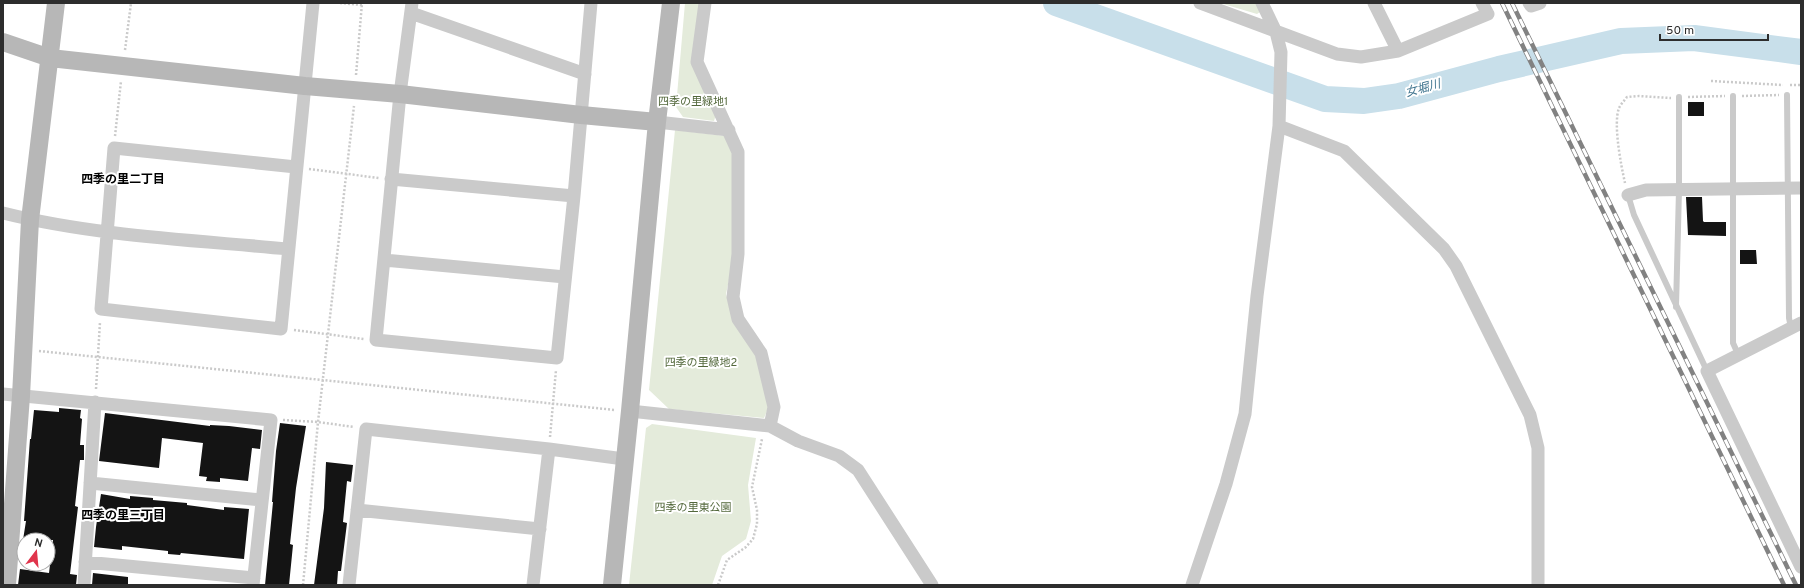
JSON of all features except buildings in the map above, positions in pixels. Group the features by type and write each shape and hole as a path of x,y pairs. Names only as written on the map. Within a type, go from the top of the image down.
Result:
{"street":[{"path":"7,585 24,349 30,220 56,3"},
{"path":"296,167 114,148 101,309 281,329 313,3"},
{"path":"585,74 412,8 400,94 376,340 557,358 574,196 585,74 591,3"},
{"path":"612,585 630,411 656,122 671,3"},
{"path":"705,3 697,62 738,152 738,254 733,297 738,319 762,353 774,407 770,426"},
{"path":"1200,3 1337,54 1361,57 1398,51 1488,14 1482,3"},
{"path":"1192,585 1226,484 1245,414 1257,296 1278,121 1281,52 1276,32 1262,3"},
{"path":"1374,3 1398,51"},
{"path":"1529,3 1531,6 1540,3"},
{"path":"3,42 50,58 729,130"},
{"path":"1278,121 1344,151 1444,249 1456,266 1530,415 1538,448 1538,585"},
{"path":"391,179 574,196"},
{"path":"1628,195 1646,190 1801,188"},
{"path":"3,213 30,220 107,231 288,249"},
{"path":"384,260 565,277"},
{"path":"1796,326 1738,354 1707,372 1801,567"},
{"path":"3,394 271,420 254,582 85,562"},
{"path":"84,585 95,402"},
{"path":"630,411 770,426 798,441 839,456 858,470 932,585"},
{"path":"349,585 366,429 549,449 624,459"},
{"path":"533,585 549,449"},
{"path":"90,483 262,500"},
{"path":"357,510 540,529"}],"lane":[{"path":"1788,95 1787,188 1789,318 1796,326"},
{"path":"1734,96 1733,343 1738,354"},
{"path":"1676,307 1679,190 1679,98"},
{"path":"1628,195 1634,215 1707,372"}],"path":[{"path":"303,585 318,422 329,335 355,90 362,4 340,3"},
{"path":"1711,81 1779,86 1801,85"},
{"path":"296,167 391,179"},
{"path":"95,402 101,309"},
{"path":"281,329 376,340"},
{"path":"24,349 630,411"},
{"path":"549,449 557,358"},
{"path":"271,420 318,422 366,429"},
{"path":"718,585 727,560 746,547 753,539 757,524 757,510 752,487 763,437 770,426"}],"green space":[{"name":"四季の里緑地1","path":"685,3 700,3 694,67 717,111 714,121 683,117 676,107"},
{"path":"1220,3 1256,3 1260,12 1257,14"},
{"name":"四季の里緑地2","path":"675,130 725,136 733,150 733,261 726,294 735,325 756,355 769,406 764,418 669,409 649,390"},
{"name":"四季の里東公園","path":"652,424 756,438 748,485 751,521 746,539 722,556 712,585 629,585 646,428"}],"waterway":[{"name":"女堀川","path":"1056,3 1325,99 1364,101 1399,96 1499,69 1621,41 1694,38 1801,52"}],"railway":[{"path":"1502,3 1784,585"},
{"path":"1512,3 1796,585"}],"district":[{"name":"四季の里二丁目","path":"123,180"},
{"name":"四季の里三丁目","path":"123,516"}]}
